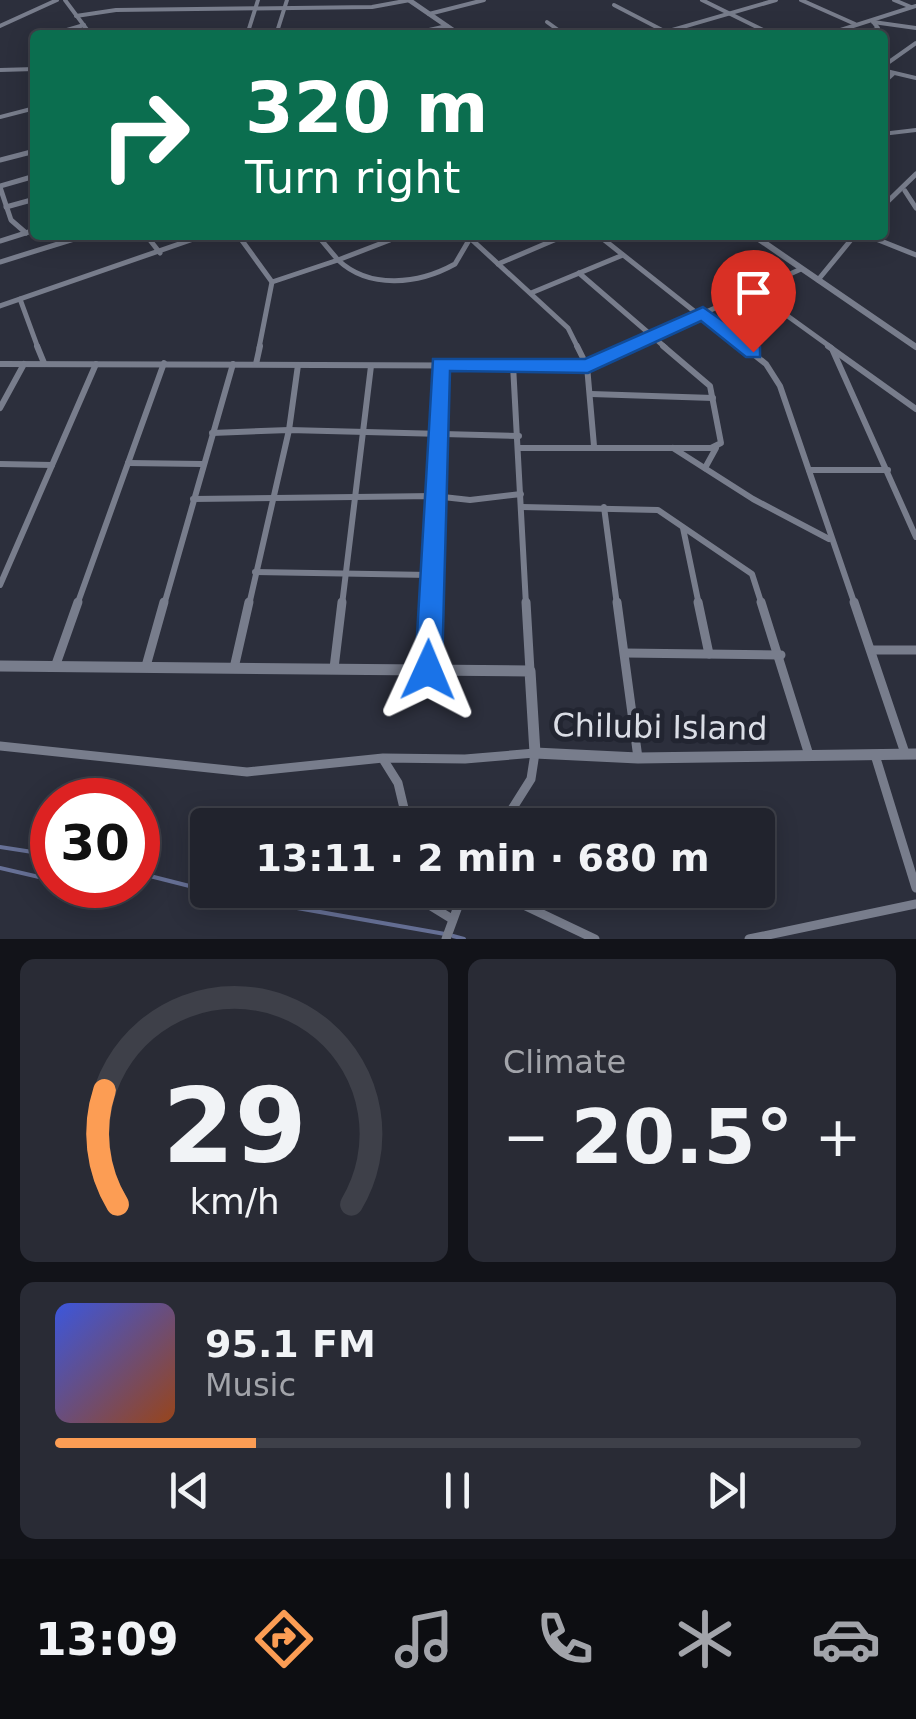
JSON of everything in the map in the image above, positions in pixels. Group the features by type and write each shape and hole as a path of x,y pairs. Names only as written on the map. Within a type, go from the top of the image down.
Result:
{"street":[{"path":"0,26 58,0"},
{"path":"64,0 86,30"},
{"path":"248,30 258,0"},
{"path":"278,30 287,0"},
{"path":"76,16 116,10 372,7 410,0 453,30"},
{"path":"429,14 484,0"},
{"path":"702,0 763,30"},
{"path":"674,30 776,0"},
{"path":"801,0 857,24"},
{"path":"894,0 914,6"},
{"path":"614,5 655,30"},
{"path":"840,30 914,6"},
{"path":"547,22 558,30"},
{"path":"871,22 916,28"},
{"path":"871,22 878,28 874,30"},
{"path":"67,30 84,25"},
{"path":"429,30 447,26"},
{"path":"888,62 916,43"},
{"path":"888,68 916,78"},
{"path":"0,70 30,69"},
{"path":"888,78 894,73"},
{"path":"0,117 30,109"},
{"path":"888,133 916,130"},
{"path":"0,160 30,152"},
{"path":"888,202 916,174"},
{"path":"30,177 0,186 12,220 30,231"},
{"path":"901,192 916,187"},
{"path":"901,192 916,208"},
{"path":"6,207 30,200"},
{"path":"0,241 30,232"},
{"path":"42,240 50,246"},
{"path":"0,262 70,240"},
{"path":"150,240 160,253"},
{"path":"0,306 192,240"},
{"path":"242,240 272,282 256,364"},
{"path":"321,240 338,260 370,281 401,279 452,267 468,252 471,240"},
{"path":"272,282 385,240"},
{"path":"475,240 575,336 588,366 594,446"},
{"path":"498,264 554,240"},
{"path":"606,240 753,352 774,375 829,539 911,754"},
{"path":"759,240 916,347"},
{"path":"818,280 851,240"},
{"path":"879,240 916,254"},
{"path":"531,293 624,254"},
{"path":"0,364 588,366 801,269"},
{"path":"579,273 702,376 713,398 722,436 705,468"},
{"path":"752,291 916,409"},
{"path":"20,300 44,363"},
{"path":"833,351 916,537"},
{"path":"0,408 24,364"},
{"path":"0,585 96,364"},
{"path":"54,668 164,364"},
{"path":"146,667 233,364"},
{"path":"428,670 440,364"},
{"path":"234,669 288,430 298,365"},
{"path":"0,666 530,672 514,365"},
{"path":"334,669 371,366"},
{"path":"591,394 713,398"},
{"path":"212,433 288,430 519,436"},
{"path":"520,448 718,446"},
{"path":"672,448 829,539"},
{"path":"0,464 52,465"},
{"path":"128,464 202,464"},
{"path":"809,470 888,470"},
{"path":"192,499 434,496 470,500 521,494"},
{"path":"522,507 648,508 682,526 752,574 810,754"},
{"path":"604,507 638,758"},
{"path":"682,526 709,654"},
{"path":"255,572 430,575"},
{"path":"872,650 916,650"},
{"path":"626,653 780,655"},
{"name":"Chilubi Island","path":"530,672 536,753 638,758 911,754"},
{"path":"0,746 247,772 382,758 444,760 536,753 531,778 512,808"},
{"path":"875,754 916,888"},
{"path":"382,758 398,782 404,808"},
{"path":"749,939 916,904"},
{"path":"434,908 451,922"},
{"path":"446,939 457,908"},
{"path":"530,908 595,939"}],"waterway":[{"path":"0,847 30,852"},
{"path":"0,868 30,875"},
{"path":"160,879 229,896 445,934"},
{"path":"453,936 464,939"}],"route":[{"path":"428,670 440,364 588,366 703,313 753,352"}]}
